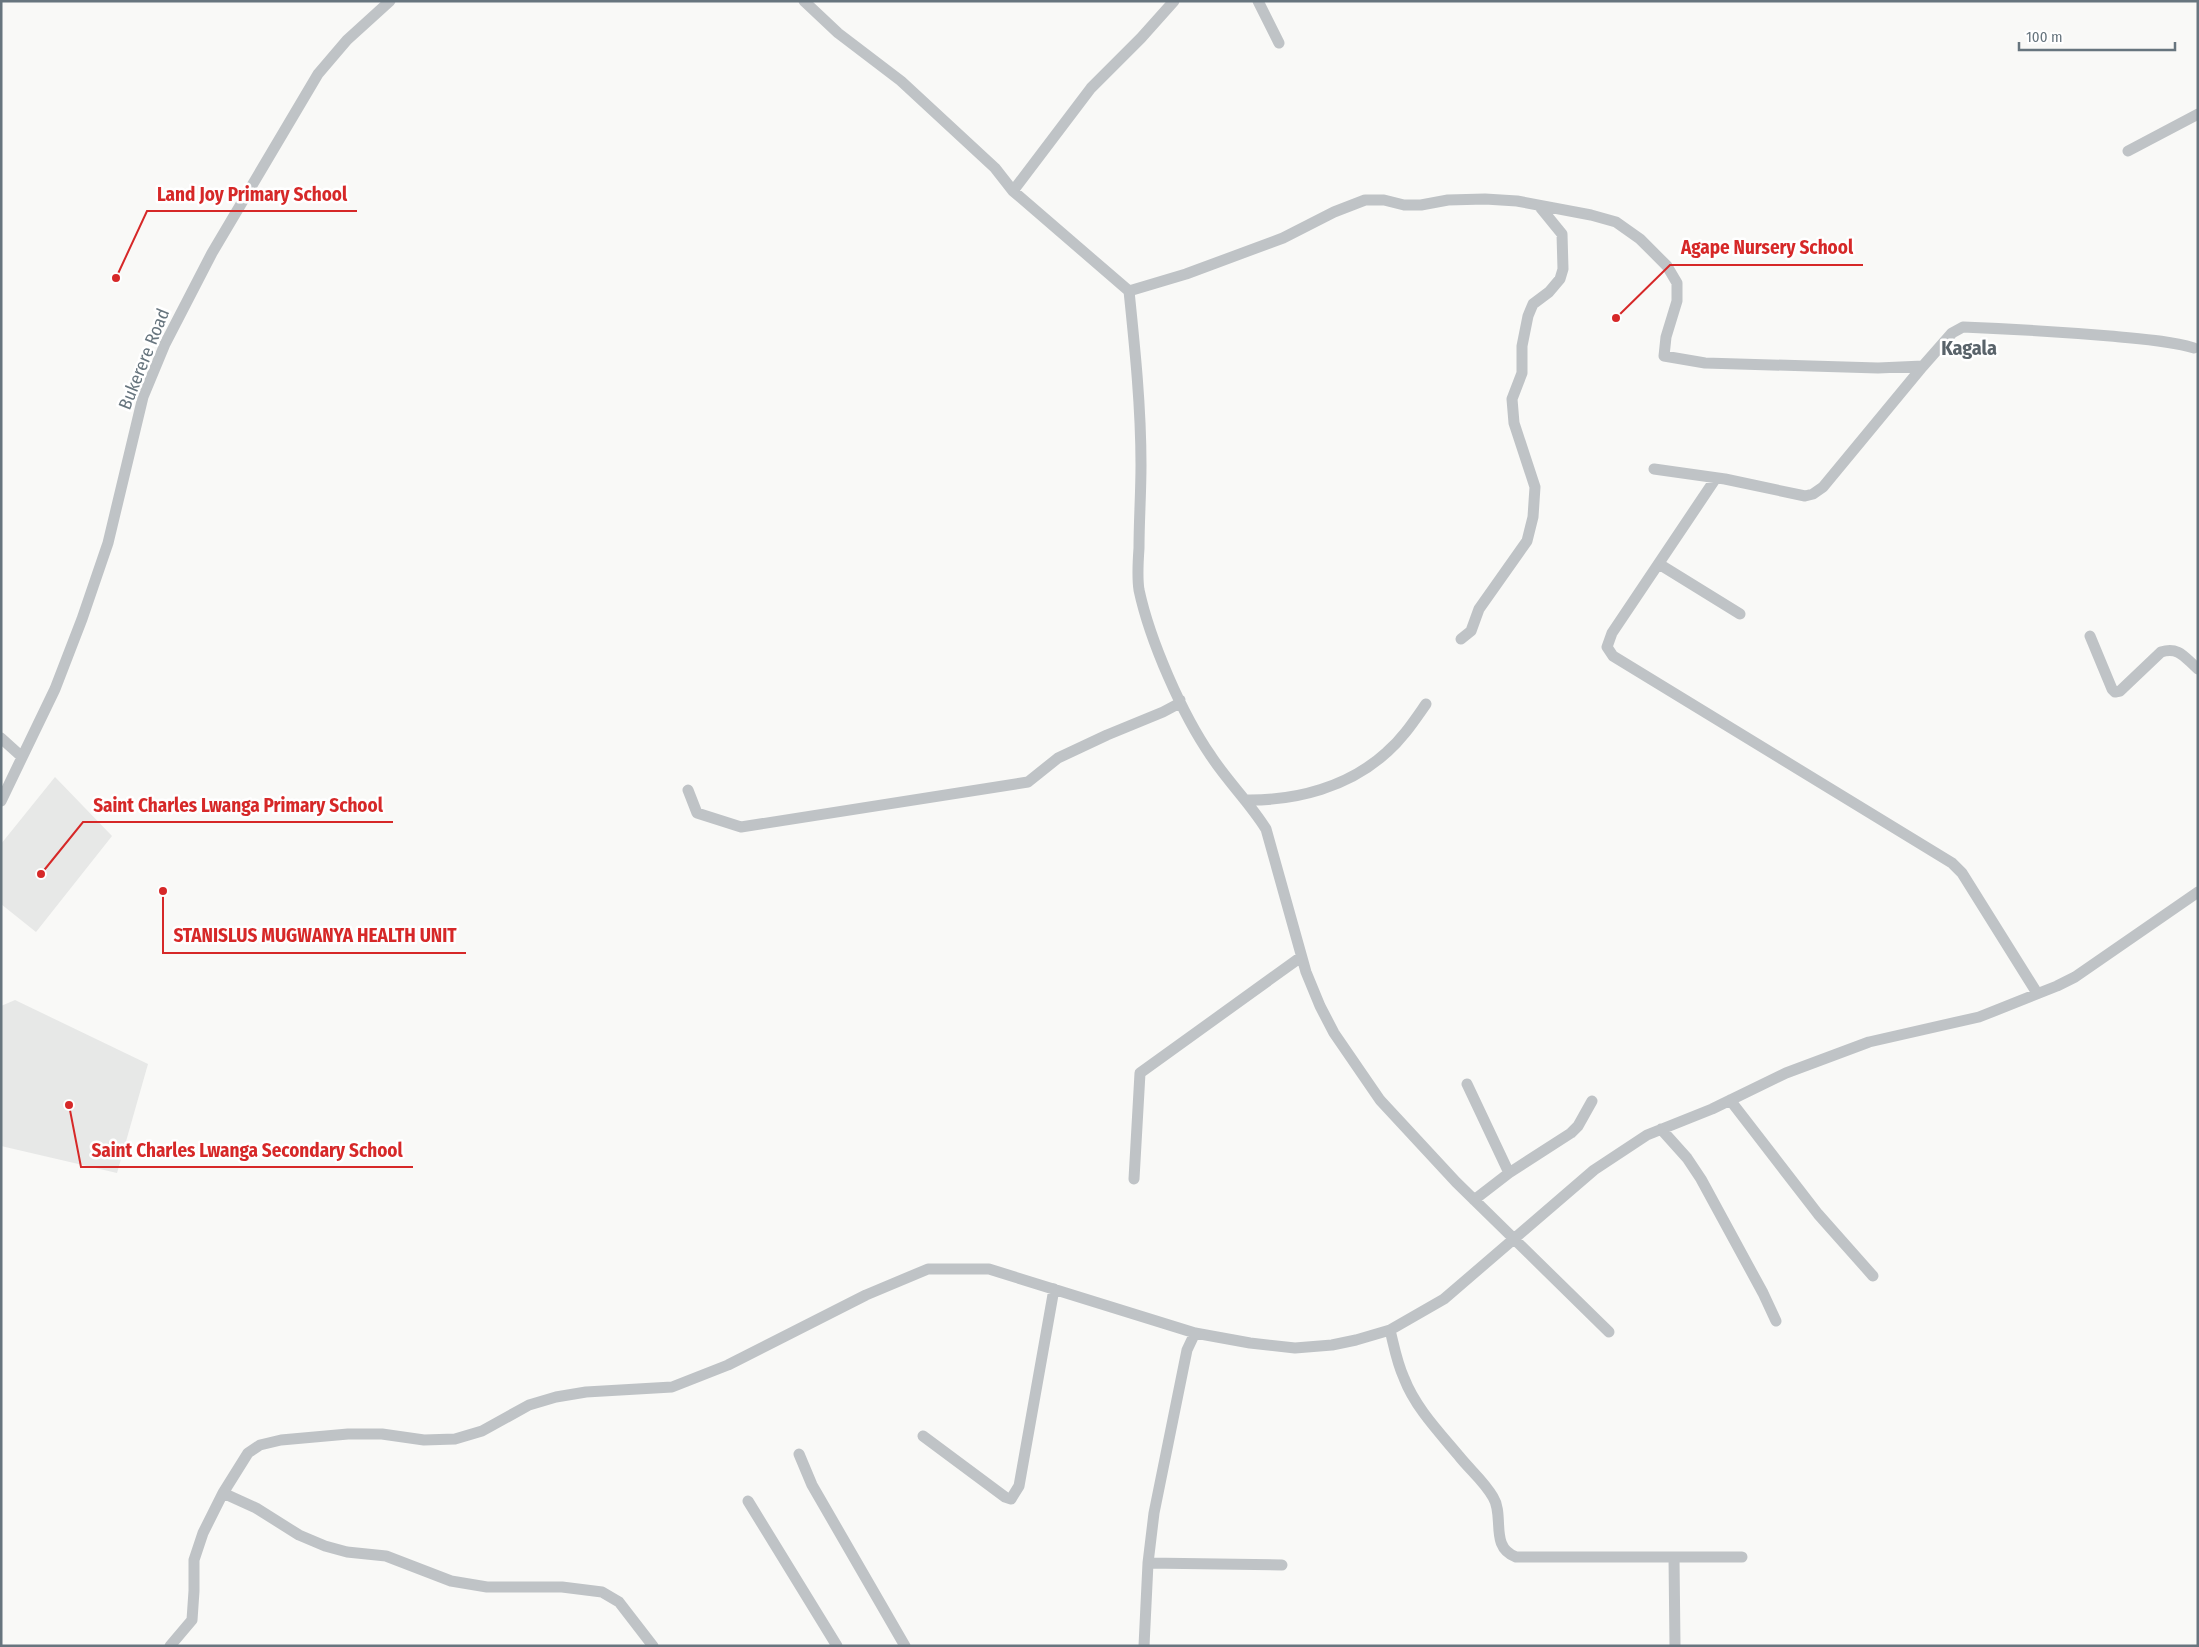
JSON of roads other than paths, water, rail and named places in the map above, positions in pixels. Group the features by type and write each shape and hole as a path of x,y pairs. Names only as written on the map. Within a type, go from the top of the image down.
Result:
{"street":[{"name":"Bukerere Road","path":"1,801 55,689 91,594 108,543 143,397 164,344 212,253 318,74 347,40 390,1"},
{"path":"804,1 838,34 901,81 995,168 1013,191 1129,291 1139,406 1141,466 1139,588 1153,639 1180,700 1211,756 1266,829 1301,957 1320,1006 1334,1033 1380,1100 1512,1239 1609,1332"},
{"path":"1013,191 1091,88 1141,38 1174,1"},
{"path":"1258,1 1279,43"},
{"path":"2128,151 2198,114"},
{"path":"1129,291 1186,274 1283,238 1334,212 1365,200 1384,200 1404,205 1421,205 1448,200 1485,199 1517,202 1591,215 1616,222 1640,239 1667,266 1677,283 1677,301 1666,337 1664,356 1705,363 1878,368 1923,366"},
{"path":"1461,639 1471,631 1479,609 1527,541 1533,517 1535,487 1520,448 1514,423 1512,399 1522,373 1522,346 1528,316 1533,304 1549,292 1560,279 1563,269 1562,234 1540,207"},
{"path":"1654,469 1716,478 1805,496 1813,494 1823,487 1952,333 1963,327 2052,331 2122,337 2173,342 2194,348"},
{"path":"1716,478 1612,633 1607,647 1613,656 1952,863 1962,873 2037,993"},
{"path":"1659,564 1740,614"},
{"path":"2090,636 2112,689 2115,692 2120,691 2161,652 2170,649 2176,650 2198,669"},
{"path":"688,790 697,813 741,827 1028,782 1058,758 1106,735 1163,712 1178,704 1180,700"},
{"path":"1245,800 1298,797 1360,773 1387,752 1408,730 1426,704"},
{"path":"1,738 22,757"},
{"path":"170,1646 192,1620 194,1560 203,1533 223,1493 248,1453 260,1445 281,1440 382,1434 424,1440 455,1438 482,1432 529,1406 556,1397 586,1392 672,1387 728,1365 866,1295 928,1269 989,1269 1195,1333 1250,1343 1295,1348 1332,1346 1390,1330 1444,1299 1594,1170 1647,1134 1730,1100 1786,1073 1869,1042 1979,1017 2057,986 2075,976 2198,892"},
{"path":"1134,1180 1140,1073 1301,957"},
{"path":"1467,1084 1509,1173"},
{"path":"1730,1100 1818,1214 1873,1276"},
{"path":"1474,1200 1509,1173 1571,1133 1578,1126 1592,1101"},
{"path":"1661,1129 1687,1158 1700,1179 1763,1293 1776,1321"},
{"path":"923,1436 1004,1497 1011,1499 1019,1486 1054,1289"},
{"path":"1390,1330 1404,1378 1411,1393 1436,1428 1481,1480 1496,1502 1500,1542 1509,1554 1516,1557 1742,1557"},
{"path":"1144,1646 1148,1563 1154,1513 1187,1350 1195,1333"},
{"path":"799,1454 812,1486 905,1646"},
{"path":"223,1493 256,1508 299,1535 325,1546 347,1552 386,1556 451,1581 487,1587 562,1587 602,1592 619,1602 653,1646"},
{"path":"748,1501 837,1646"},
{"path":"1674,1557 1675,1646"},
{"path":"1148,1563 1282,1565"}],"place":[{"name":"Land Joy Primary School","path":"116,278"},
{"name":"Agape Nursery School","path":"1616,318"},
{"name":"Saint Charles Lwanga Primary School","path":"41,874"},
{"name":"STANISLUS MUGWANYA HEALTH UNIT","path":"163,891"},
{"name":"Saint Charles Lwanga Secondary School","path":"69,1105"}],"district":[{"name":"Kagala","path":"1969,348"}]}
